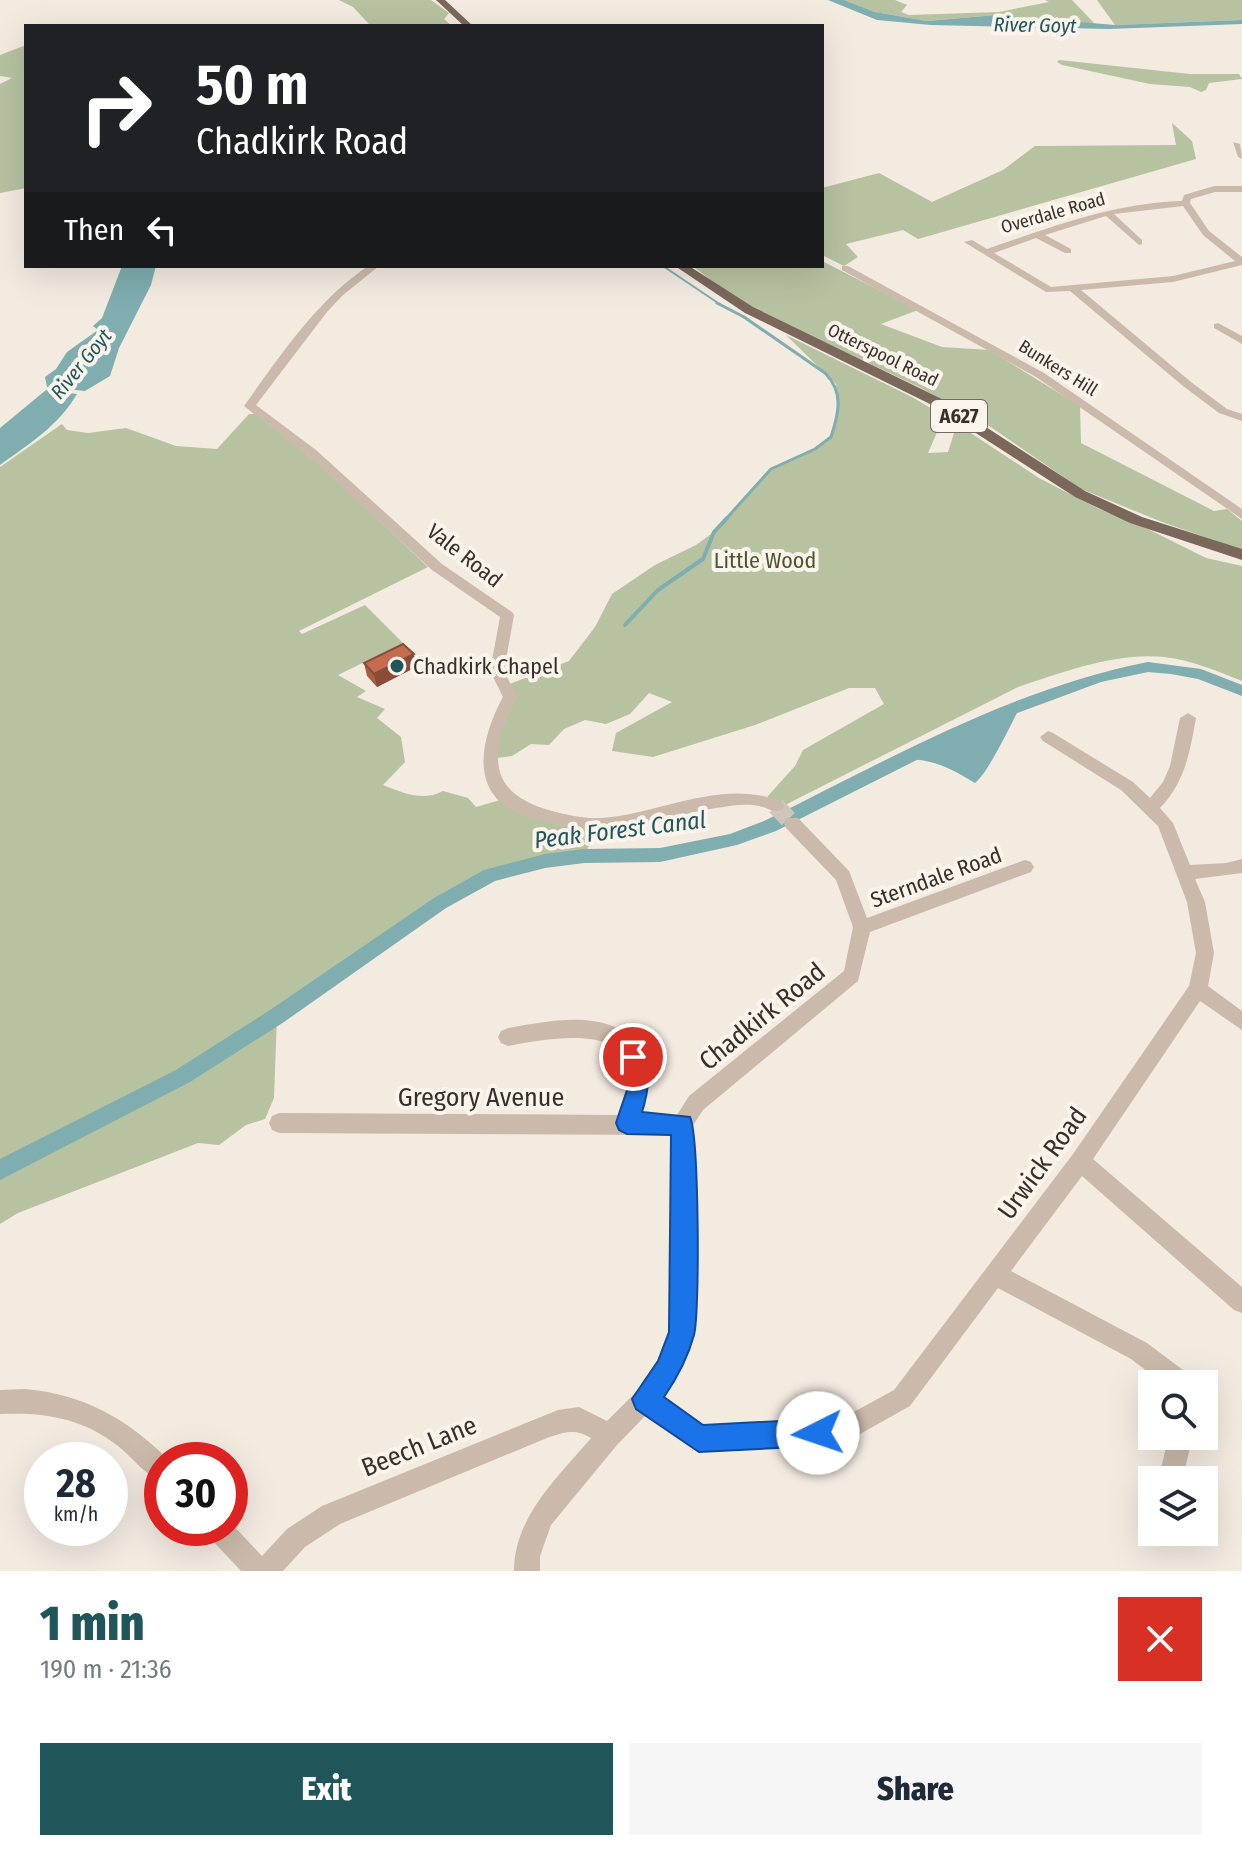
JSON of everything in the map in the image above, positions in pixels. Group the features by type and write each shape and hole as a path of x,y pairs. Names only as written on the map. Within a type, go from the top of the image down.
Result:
{"main road":[{"path":"440,0 467,24"},
{"name":"Otterspool Road","path":"684,268 749,310 939,403 1080,494 1136,520 1242,555"}],"street":[{"path":"1236,144 1242,157"},
{"name":"Overdale Road","path":"986,252 1036,234 1110,215 1154,205 1186,203 1187,197 1201,191 1242,189"},
{"path":"1186,203 1206,233 1242,262"},
{"path":"1110,215 1139,242"},
{"path":"1036,234 1068,251"},
{"path":"969,242 986,252"},
{"name":"Overdale Road","path":"986,252 1043,288 1173,279 1242,262"},
{"name":"Vale Road","path":"370,268 338,294 250,406 312,453 437,567 507,615 497,671 510,697 493,735 490,759 494,780 504,799 525,810 563,820 599,824 634,821 753,797 776,806"},
{"name":"Bunkers Hill","path":"845,268 1040,375 1242,515"},
{"path":"1071,287 1187,384 1223,411 1242,418"},
{"path":"1218,326 1242,341"},
{"path":"1151,807 1166,793 1178,773 1188,718"},
{"name":"Urwick Road","path":"645,1399 699,1439 844,1431 902,1398 1080,1161 1198,989 1205,953 1196,902 1165,823 1127,786 1048,737"},
{"path":"792,823 843,876 862,927"},
{"name":"Sterndale Road","path":"862,927 1025,867"},
{"path":"1184,873 1232,868"},
{"name":"Chadkirk Road","path":"682,1125 696,1103 852,975 862,927"},
{"path":"1198,989 1242,1022"},
{"path":"508,1037 573,1027 599,1029 622,1040 633,1057 639,1087 627,1123"},
{"name":"Gregory Avenue","path":"279,1123 682,1125"},
{"path":"527,1571 527,1556 541,1517 668,1369 682,1332 686,1236 682,1125"},
{"path":"1080,1161 1242,1302"},
{"path":"996,1275 1139,1351 1164,1370"},
{"path":"0,1402 28,1400 63,1404 118,1428 144,1453"},
{"name":"Beech Lane","path":"262,1571 296,1538 331,1515 547,1426 572,1417 584,1419 608,1436"},
{"path":"236,1546 262,1571"}],"green space":[{"path":"339,0 431,0 449,13 444,19 450,24 369,24 353,7"},
{"path":"844,0 895,0 907,5 901,12 909,15 999,12 1049,2 1045,0 1072,0 1095,24 996,15 927,21 875,12"},
{"path":"1097,0 1242,0 1242,20 1115,25"},
{"path":"24,46 24,188 0,193 0,84 12,78 0,76 0,55"},
{"path":"1057,62 1190,74 1239,74 1242,79 1209,83 1206,90 1201,92 1190,87 1150,84 1062,65"},
{"path":"1172,123 1192,141 1196,159 918,239 903,230 846,244 858,257 844,266 824,256 824,187 879,173 932,202 1003,170 1035,146 1176,145"},
{"path":"824,262 918,310 881,324 942,347 989,350 1080,406 1081,443 1214,511 1227,509 1242,521 1242,550 1081,489 979,419 919,387 762,313 724,291 695,268 824,268"},
{"name":"Little Wood","path":"786,335 944,416 928,453 948,452 957,424 1039,478 1097,508 1206,558 1242,566 1242,681 1174,658 1127,657 1090,664 1018,687 783,806 767,797 795,766 803,750 884,704 875,688 849,688 755,725 653,757 612,751 616,733 672,702 649,693 630,714 606,724 585,720 564,729 549,745 531,744 512,756 490,759 505,686 569,661 595,627 612,594 655,565 696,545 714,532 771,469 815,449 831,437 838,408 836,384"},
{"path":"249,414 256,414 322,467 428,567 299,631 302,634 365,605 403,643 338,675 366,691 357,697 385,709 377,718 401,737 405,762 383,785 420,796 443,791 468,798 476,807 504,799 599,824 584,856 511,868 460,890 406,922 277,1016 274,1098 265,1119 246,1125 219,1145 198,1143 18,1213 0,1224 0,467 62,424 67,430 88,433 126,428 176,446 217,449"}],"water":[{"name":"River Goyt","path":"828,0 844,0 875,12 927,21 996,15 1115,25 1242,20 1242,24 1109,29 931,25 877,20"},
{"name":"River Goyt","path":"121,268 155,268 151,285 119,348 110,376 85,391 47,387 45,377 56,369 67,352 98,330 93,326 102,318"},
{"path":"46,390 77,394 52,425 0,465 0,428"},
{"path":"1022,703 993,758 975,783 943,766 908,759"}],"building":[{"path":"403,644 414,654 374,674 364,663"}],"waterway":[{"path":"666,268 721,305"},
{"path":"717,303 744,317 825,373 835,388 838,403 831,437 815,449 771,469 725,520"},
{"path":"625,625 658,590 703,559 714,532 727,518"},
{"name":"Peak Forest Canal","path":"0,1170 183,1076 277,1016 440,903 490,875 545,861 584,856 660,855 731,840 770,826 983,720 1098,677 1148,667 1171,669 1201,674 1242,691"}],"tunnel":[{"path":"776,806 792,823"}],"place":[{"name":"Chadkirk Chapel","path":"397,666"}],"route":[{"path":"633,1057 639,1087 627,1123 682,1125 685,1166 682,1332 668,1369 645,1399 699,1439 818,1433"}]}
